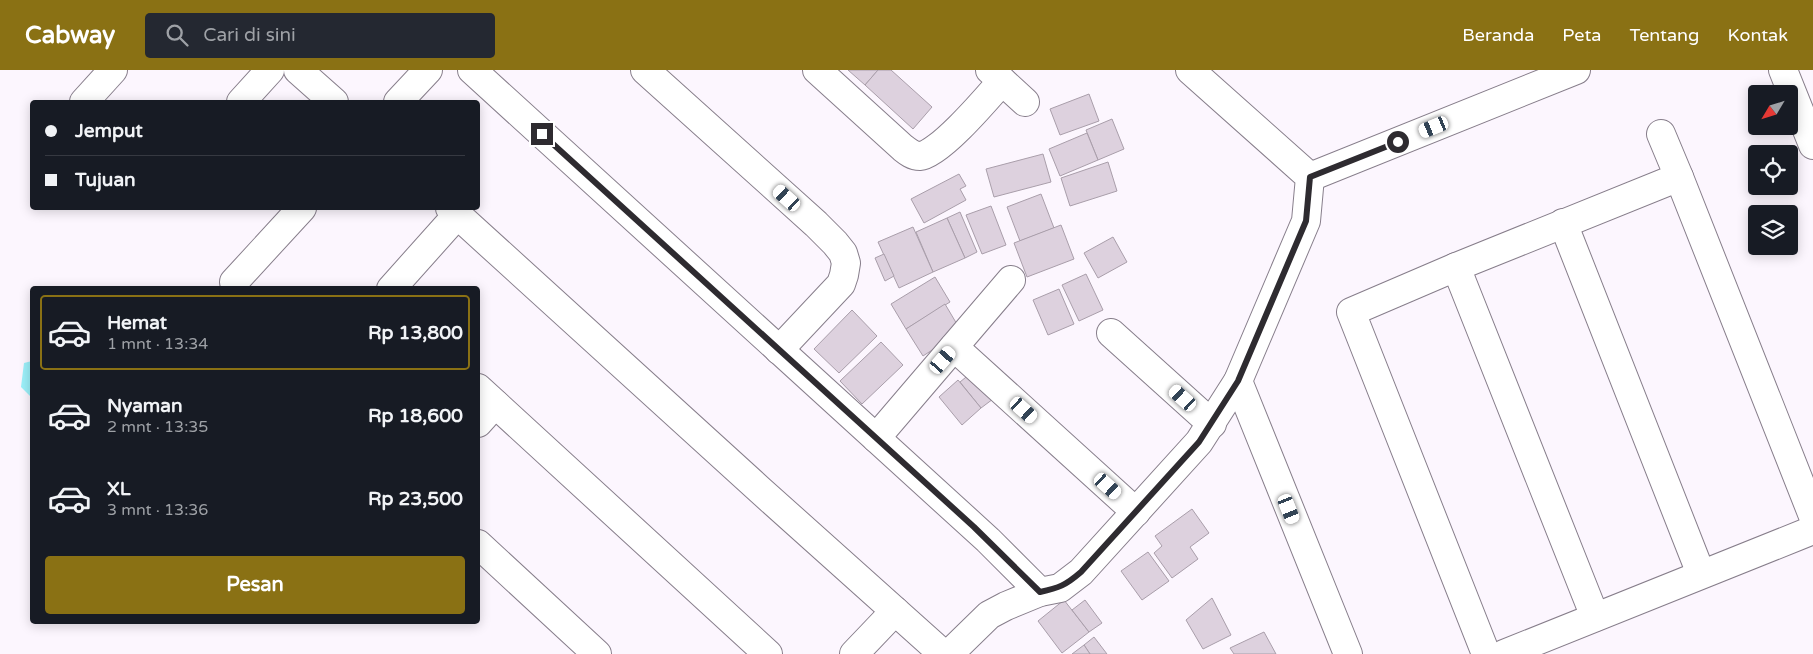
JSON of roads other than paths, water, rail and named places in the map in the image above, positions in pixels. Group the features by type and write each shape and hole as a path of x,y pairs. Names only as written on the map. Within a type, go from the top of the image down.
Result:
{"street":[{"path":"86,100 113,70"},
{"path":"242,100 270,70"},
{"path":"298,70 332,100"},
{"path":"400,100 428,70"},
{"path":"472,70 988,540 1040,592"},
{"path":"645,70 816,224 843,253 846,264 840,284 779,350"},
{"path":"817,70 903,148 913,155 919,156 926,154 941,144 996,76 1025,102"},
{"path":"1190,70 1310,177"},
{"path":"1310,177 1576,70"},
{"path":"1783,70 1813,145"},
{"path":"1661,134 1813,516"},
{"path":"949,654 989,616 1006,606 1040,592 1060,588 1070,582 1199,442 1238,381 1306,221 1310,177"},
{"path":"1486,654 1351,312 1456,267 1679,177"},
{"path":"234,282 300,210"},
{"path":"392,286 454,211 943,654"},
{"path":"1563,223 1702,574"},
{"path":"1456,267 1595,617"},
{"path":"876,438 1012,280"},
{"path":"1111,333 1212,424"},
{"path":"954,347 1136,512"},
{"path":"1238,381 1348,654"},
{"path":"483,405 768,654"},
{"path":"1504,654 1813,530"},
{"path":"480,546 596,654"},
{"path":"854,654 896,611"}],"water":[{"path":"30,362 30,396 21,387 24,363"}]}
